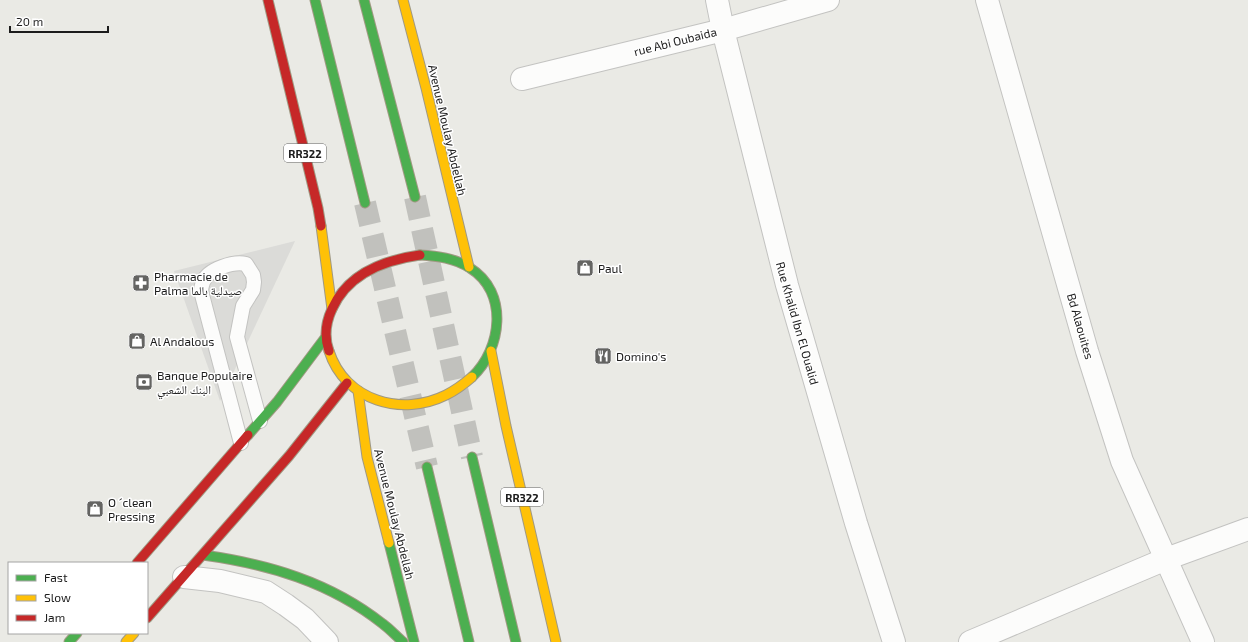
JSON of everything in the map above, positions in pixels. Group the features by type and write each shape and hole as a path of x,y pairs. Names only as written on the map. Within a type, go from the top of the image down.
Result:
{"main road":[{"name":"RR322","path":"268,0 318,208 324,242 332,309"},
{"path":"315,0 365,203"},
{"path":"364,0 415,197"},
{"name":"Avenue Moulay Abdellah","path":"403,0 426,88 468,267"},
{"name":"RR322","path":"404,256 437,256 453,260 468,267 480,276 489,289 495,302 498,317 497,335 491,352 482,367 468,382 451,393 431,401 400,405 385,403 358,391 347,383 339,374 332,362 325,338 327,323 332,309 339,295 348,285 359,275 387,261 404,256"},
{"path":"139,562 277,402 325,338"},
{"name":"RR322","path":"491,352 506,426 556,642"},
{"path":"148,617 289,456 347,383"},
{"name":"Avenue Moulay Abdellah","path":"358,391 367,457 414,642"},
{"name":"RR322","path":"472,457 516,642"},
{"path":"427,468 469,642"},
{"path":"203,555 228,558 273,567 309,580 334,591 357,605 379,620 403,642"},
{"path":"69,642 75,634"},
{"path":"126,642 133,634"}],"street":[{"name":"Rue Khalid Ibn El Oualid","path":"717,0 722,30 787,285 856,523 894,642"},
{"name":"rue Abi Oubaida","path":"522,79 722,30 828,0"},
{"name":"Bd Alaouites","path":"988,0 1088,351 1122,461 1203,642"},
{"path":"970,642 1166,559 1248,529"},
{"path":"184,577 220,581 266,592 305,620 327,642"}],"lane":[{"path":"241,443 201,292 203,282 215,270 239,262 246,264 253,275 253,290 244,306 237,337 260,421"}],"shaded area":[{"path":"295,241 220,401 174,271"}],"tunnel":[{"path":"415,197 472,457"},
{"path":"365,203 427,467"}],"traffic: fast":[{"path":"315,0 365,203"},
{"path":"364,0 415,197"},
{"path":"420,255 446,258 470,268 483,278 491,291 496,306 497,321 495,337 490,352 472,377"},
{"path":"248,435 277,402 325,338"},
{"path":"472,457 516,642"},
{"path":"427,467 469,642"},
{"path":"389,543 414,642"},
{"path":"203,555 275,570 320,586 363,609 386,626 403,642"},
{"path":"69,642 76,634"}],"traffic: slow":[{"path":"403,0 426,88 469,267"},
{"path":"321,226 332,309"},
{"path":"329,351 337,368 348,382 361,393 377,400 394,404 411,404 429,401 450,393 472,377"},
{"path":"491,351 506,426 556,642"},
{"path":"358,391 367,457 389,543"},
{"path":"126,642 133,634"}],"traffic: jam":[{"path":"268,0 321,226"},
{"path":"329,351 326,335 328,319 332,309 347,286 368,270 393,260 420,255"},
{"path":"148,617 289,456 347,383"},
{"path":"138,562 248,435"}],"place":[{"name":"Paul","path":"585,268"},
{"name":"Pharmacie de Palma صيدلية بالما","path":"141,283"},
{"name":"Al Andalous","path":"137,341"},
{"name":"Domino's","path":"603,356"},
{"name":"Banque Populaire البنك الشعبي","path":"144,382"},
{"name":"O ´clean Pressing","path":"95,509"}]}
